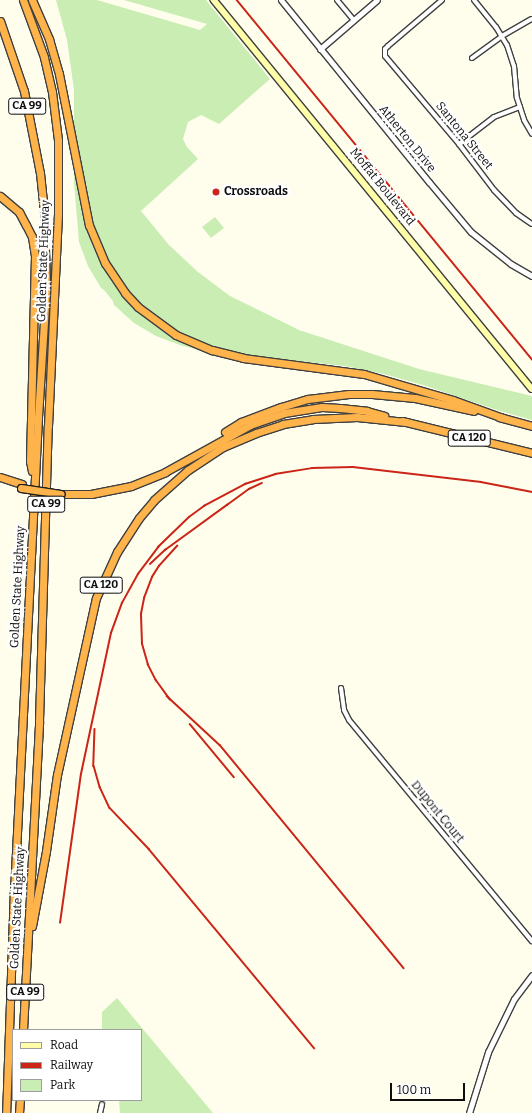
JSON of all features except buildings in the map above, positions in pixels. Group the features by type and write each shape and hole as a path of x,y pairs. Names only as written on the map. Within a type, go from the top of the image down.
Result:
{"highway":[{"name":"Golden State Highway","path":"23,0 44,57 52,92 58,140 58,214 48,426 39,721 23,1029"},
{"path":"32,0 49,39 59,74 89,226 105,263 125,293 138,306 176,335 212,350 243,358 364,374 453,400 503,418"},
{"name":"Golden State Highway","path":"0,21 24,91 40,173 44,211 46,290 14,888 6,1113"},
{"path":"0,196 19,212 32,237 34,251 35,327 30,461 35,482"},
{"name":"CA 120","path":"0,477 21,486 61,492 101,488 142,477 241,422 308,399 349,394 394,395 415,398 532,426"},
{"path":"61,492 90,494 131,486 165,472 250,425 284,413 322,408 340,408 367,411 406,422"},
{"name":"CA 120","path":"27,953 46,851 59,768 96,598 117,552 139,518 154,500 188,470 223,447 256,433 283,424 332,418 356,417 406,422 532,453"},
{"path":"0,482 21,486"},
{"path":"19,1113 20,1101"}],"main road":[{"name":"Moffat Boulevard","path":"214,0 532,389"}],"street":[{"name":"Atherton Drive","path":"281,0 471,232 488,247 532,276"},
{"path":"337,0 354,20"},
{"path":"320,49 377,0"},
{"name":"Santona Street","path":"442,0 388,46 385,49 384,56 459,144 494,190 516,212 532,224"},
{"path":"474,0 502,36 507,45 514,66 517,98 532,134"},
{"path":"472,58 502,36 532,19"},
{"path":"459,144 494,117 520,107"},
{"name":"Dupont Court","path":"341,688 344,710 349,720 532,941"},
{"path":"469,1113 488,1052 514,999 532,975"},
{"path":"100,1113 102,1104"}],"green space":[{"path":"56,0 97,0 200,30 207,24 124,0 206,0 270,79 219,124 201,115 188,122 183,139 187,147 198,159 141,211 169,245 198,272 230,296 299,330 419,369 532,396 532,420 384,374 345,366 203,351 180,345 156,336 134,323 114,305 113,301 101,288 88,266 79,242 74,183 74,90 67,40"},
{"path":"215,217 224,228 211,238 202,227"},
{"path":"117,998 213,1113 120,1113 119,1101 142,1101 142,1029 102,1029 102,1012"}],"railway":[{"path":"237,0 532,359"},
{"path":"60,923 81,774 111,633 122,603 138,574 158,547 189,517 204,506 245,484 275,474 312,468 353,467 481,482 532,492"},
{"path":"150,564 165,550 249,489 262,483"},
{"path":"170,700 156,681 148,665 142,644 141,614 144,598 152,577 159,566 177,546"},
{"path":"167,696 220,745 404,968"},
{"path":"190,724 234,777"},
{"path":"95,729 94,766 100,787 110,808 149,849 314,1048"}],"place":[{"name":"Crossroads","path":"216,192"}]}
